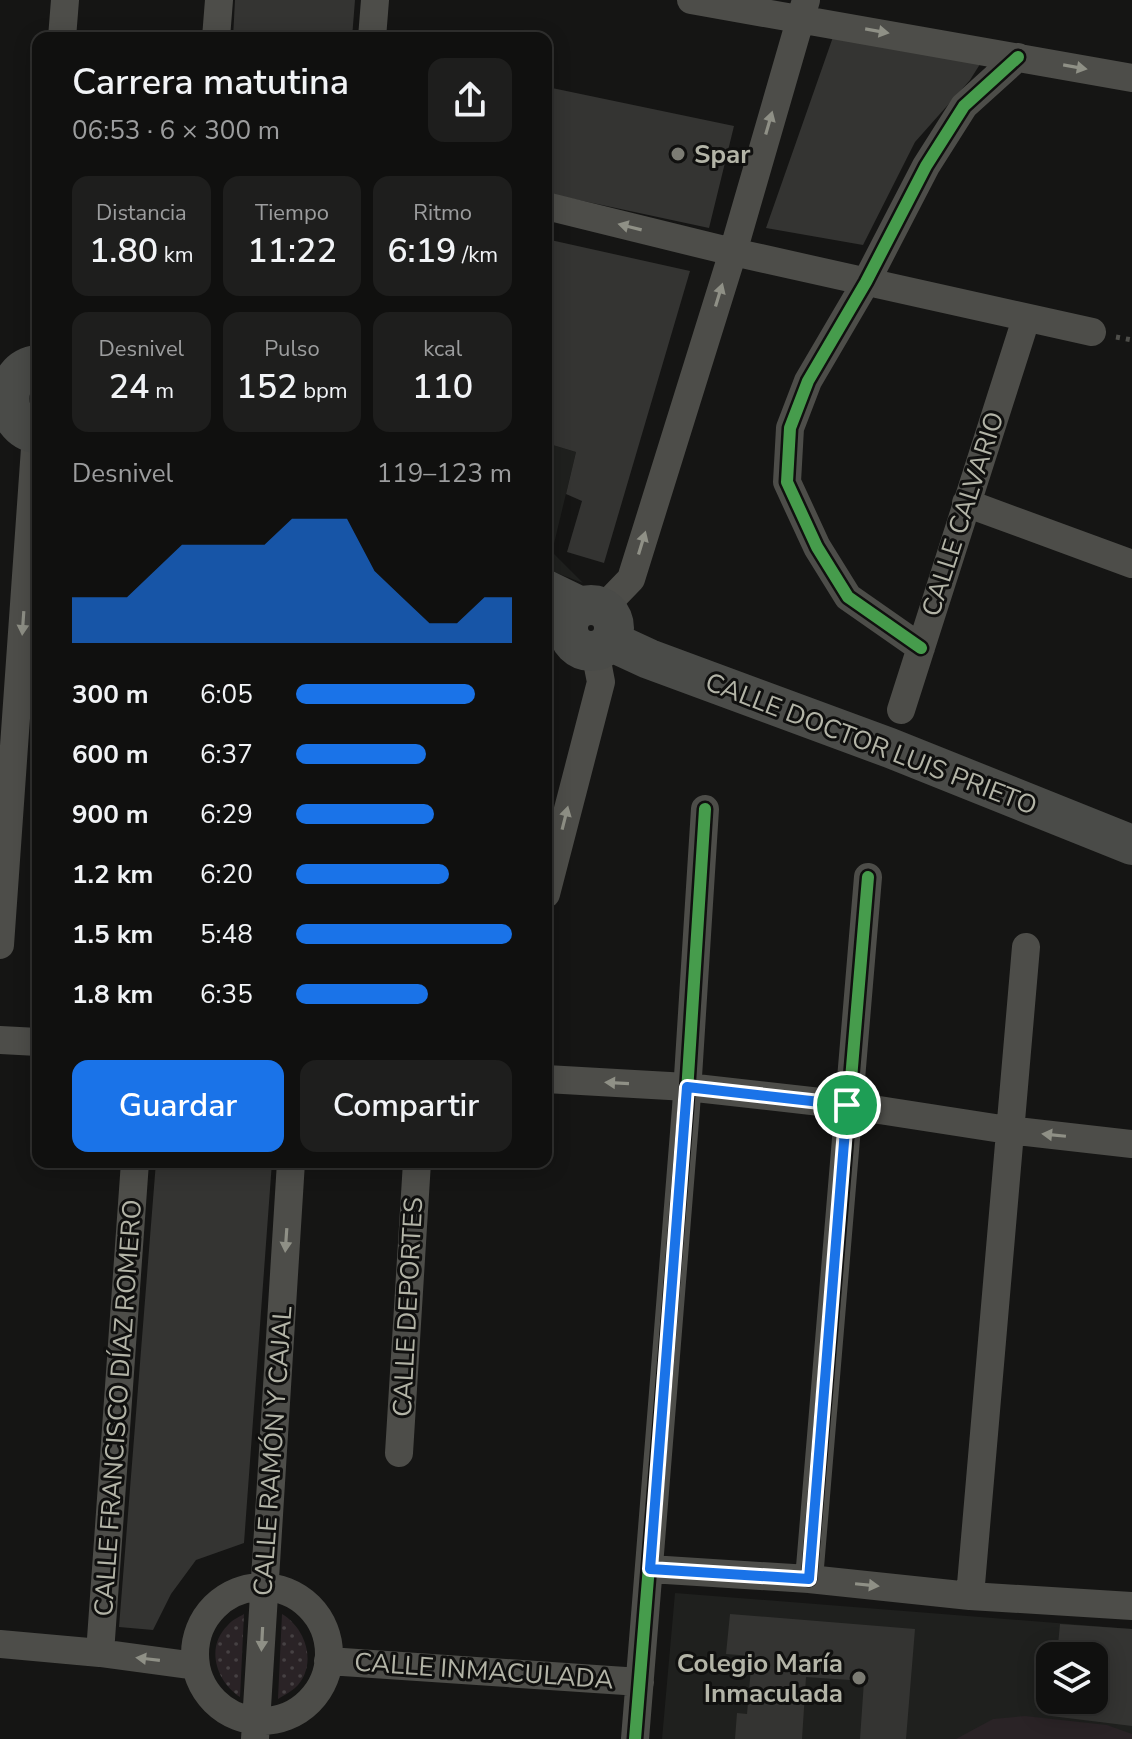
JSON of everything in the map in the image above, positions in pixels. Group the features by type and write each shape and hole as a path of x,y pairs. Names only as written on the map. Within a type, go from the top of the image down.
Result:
{"main road":[{"path":"19,367 6,387 4,397 20,422"},
{"name":"CALLE DOCTOR LUIS PRIETO","path":"579,625 649,659 890,748 1132,845"}],"street":[{"path":"62,32 65,0"},
{"path":"216,32 219,0"},
{"path":"372,32 375,0"},
{"path":"691,0 803,9 1018,57 1132,78"},
{"path":"552,871 601,682 579,625 631,579 733,252 803,9"},
{"path":"921,648 848,597 817,547 787,482 790,428 808,381 866,282 926,166 964,106 1018,57"},
{"path":"552,207 733,252 1092,332"},
{"name":"CALLE CALVARIO","path":"901,710 1026,319"},
{"path":"0,945 20,422"},
{"path":"966,503 1132,564"},
{"path":"635,1739 687,1087 705,809"},
{"path":"809,1579 868,877"},
{"path":"970,1596 1026,947"},
{"path":"0,1040 32,1042"},
{"path":"552,1079 687,1087 847,1105 1008,1130 1132,1144"},
{"name":"CALLE FRANCISCO DÍAZ ROMERO","path":"100,1653 135,1168"},
{"name":"CALLE RAMÓN Y CAJAL","path":"256,1730 291,1168"},
{"name":"CALLE DEPORTES","path":"399,1453 417,1168"},
{"path":"650,1569 809,1579 970,1596 1132,1606"},
{"path":"265,1587 297,1598 316,1614 327,1638 328,1661 320,1687 303,1706 256,1730 217,1703 203,1685 196,1666 195,1649 199,1632 211,1610 240,1591 265,1587"},
{"path":"0,1644 196,1666"},
{"name":"CALLE INMACULADA","path":"328,1661 640,1682"}],"shaded area":[{"path":"552,445 576,452 552,552"},
{"path":"552,552 583,583 552,571"},
{"name":"Colegio María Inmaculada","path":"675,1593 1132,1629 1132,1739 662,1739"},
{"path":"244,1614 240,1697 225,1682 215,1653 221,1634 231,1622"},
{"path":"282,1614 298,1629 308,1659 302,1679 295,1688 278,1699"},
{"path":"1025,1716 1107,1725 1132,1734 1132,1739 956,1739 993,1719"}],"building":[{"path":"235,0 355,0 352,32 233,32"},
{"path":"833,37 982,61 970,80 915,142 863,245 766,228"},
{"path":"552,88 734,126 709,228 552,194"},
{"path":"552,240 690,271 604,563 567,552 582,501 566,494 576,452 552,445"},
{"path":"156,1168 272,1168 244,1543 196,1560 171,1594 153,1630 119,1627"},
{"path":"730,1614 915,1629 906,1739 860,1739 864,1681 806,1677 802,1739 735,1739 737,1713 747,1714 752,1656 726,1654"},
{"path":"1060,1624 1132,1629 1132,1726 1051,1716 1108,1714 1108,1642 1058,1642"}],"cycle path":[{"path":"921,648 848,597 817,547 787,482 790,428 808,381 866,282 926,166 964,106 1018,57"},
{"path":"635,1739 686,1108 705,809"},
{"path":"809,1579 868,877"}],"place":[{"name":"Spar","path":"678,154"},
{"name":"Colegio María Inmaculada","path":"859,1678"}],"route":[{"path":"687,1087 847,1105 809,1579 650,1569 687,1087"}]}
